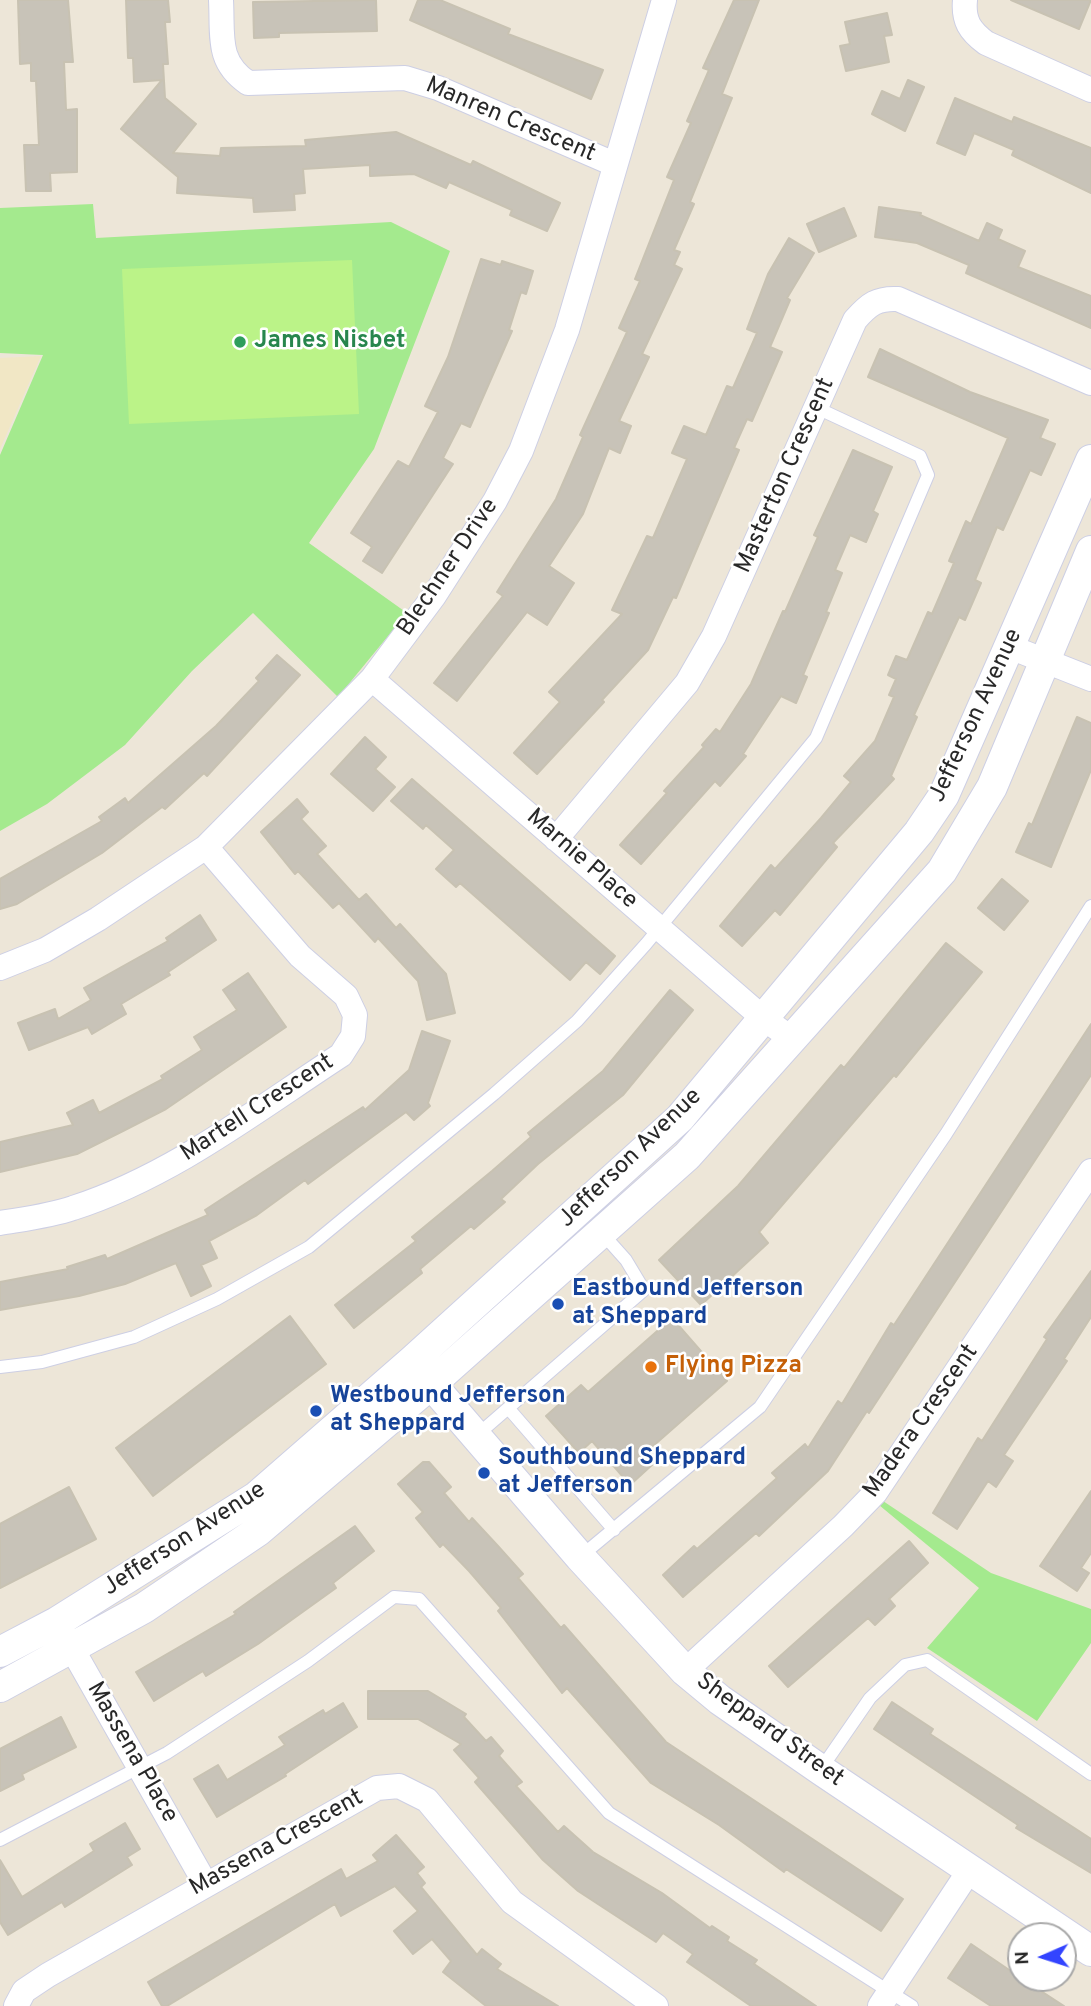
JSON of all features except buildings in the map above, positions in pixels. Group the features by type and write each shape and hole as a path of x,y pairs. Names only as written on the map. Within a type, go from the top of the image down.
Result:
{"street":[{"name":"Manren Crescent","path":"221,0 224,51 231,71 248,83 405,78 438,88 614,164"},
{"name":"Blechner Drive","path":"0,968 45,950 88,925 205,847 372,678 434,596 495,501 521,450 567,330 664,0"},
{"path":"965,0 964,16 973,33 986,43 1091,90"},
{"name":"Masterton Crescent","path":"556,838 687,683 714,636 855,320 867,305 881,298 898,299 1091,383"},
{"name":"Jefferson Avenue","path":"0,1652 57,1622 256,1497 412,1361 680,1118 919,832 944,795 1091,460"},
{"name":"Jefferson Avenue","path":"0,1687 72,1649 201,1573 258,1531 431,1384 687,1156 942,871 992,787 1091,551"},
{"path":"1010,647 1091,680"},
{"name":"Marnie Place","path":"372,678 763,1018 792,1039"},
{"name":"Martell Crescent","path":"0,1223 73,1209 147,1179 341,1055 353,1036 355,1015 346,996 300,956 205,847"},
{"name":"Madera Crescent","path":"685,1671 843,1526 875,1493 1091,1171"},
{"name":"Sheppard Street","path":"412,1361 580,1557 685,1671 720,1700 821,1770 1091,1951"},
{"name":"Massena Place","path":"57,1622 205,1883"},
{"name":"Massena Crescent","path":"16,2006 24,1991 48,1975 205,1883 377,1788 399,1786 427,1800 444,1817 512,1902 656,2006"},
{"path":"885,1999 969,1871"}],"lane":[{"path":"0,1367 42,1362 134,1337 217,1299 309,1247 494,1094 577,1021 646,944 657,926 816,738 928,475 920,457 817,408"},
{"path":"580,1557 760,1407 946,1134 1091,906"},
{"path":"476,1436 643,1290 626,1260 601,1232"},
{"path":"509,1409 614,1530"},
{"path":"0,1840 140,1769 308,1661 394,1597 419,1599 609,1813 885,1999 912,2006"},
{"path":"821,1770 870,1698 905,1665 927,1660 1091,1774"}],"shaded area":[{"path":"41,356 0,449 0,358"}],"green space":[{"path":"93,204 96,238 391,222 450,251 374,449 309,543 407,613 338,697 253,613 192,671 125,745 47,804 0,831 0,455 43,355 0,353 0,208"},
{"name":"James Nisbet","path":"352,260 359,414 129,424 122,269"},
{"path":"883,1501 991,1573 1091,1609 1091,1643 1037,1721 927,1648 979,1588 879,1505"}],"place":[{"name":"James Nisbet","path":"240,342"},
{"name":"Eastbound Jefferson at Sheppard","path":"558,1304"},
{"name":"Flying Pizza","path":"651,1367"},
{"name":"Westbound Jefferson at Sheppard","path":"316,1411"},
{"name":"Southbound Sheppard at Jefferson","path":"484,1473"}]}
